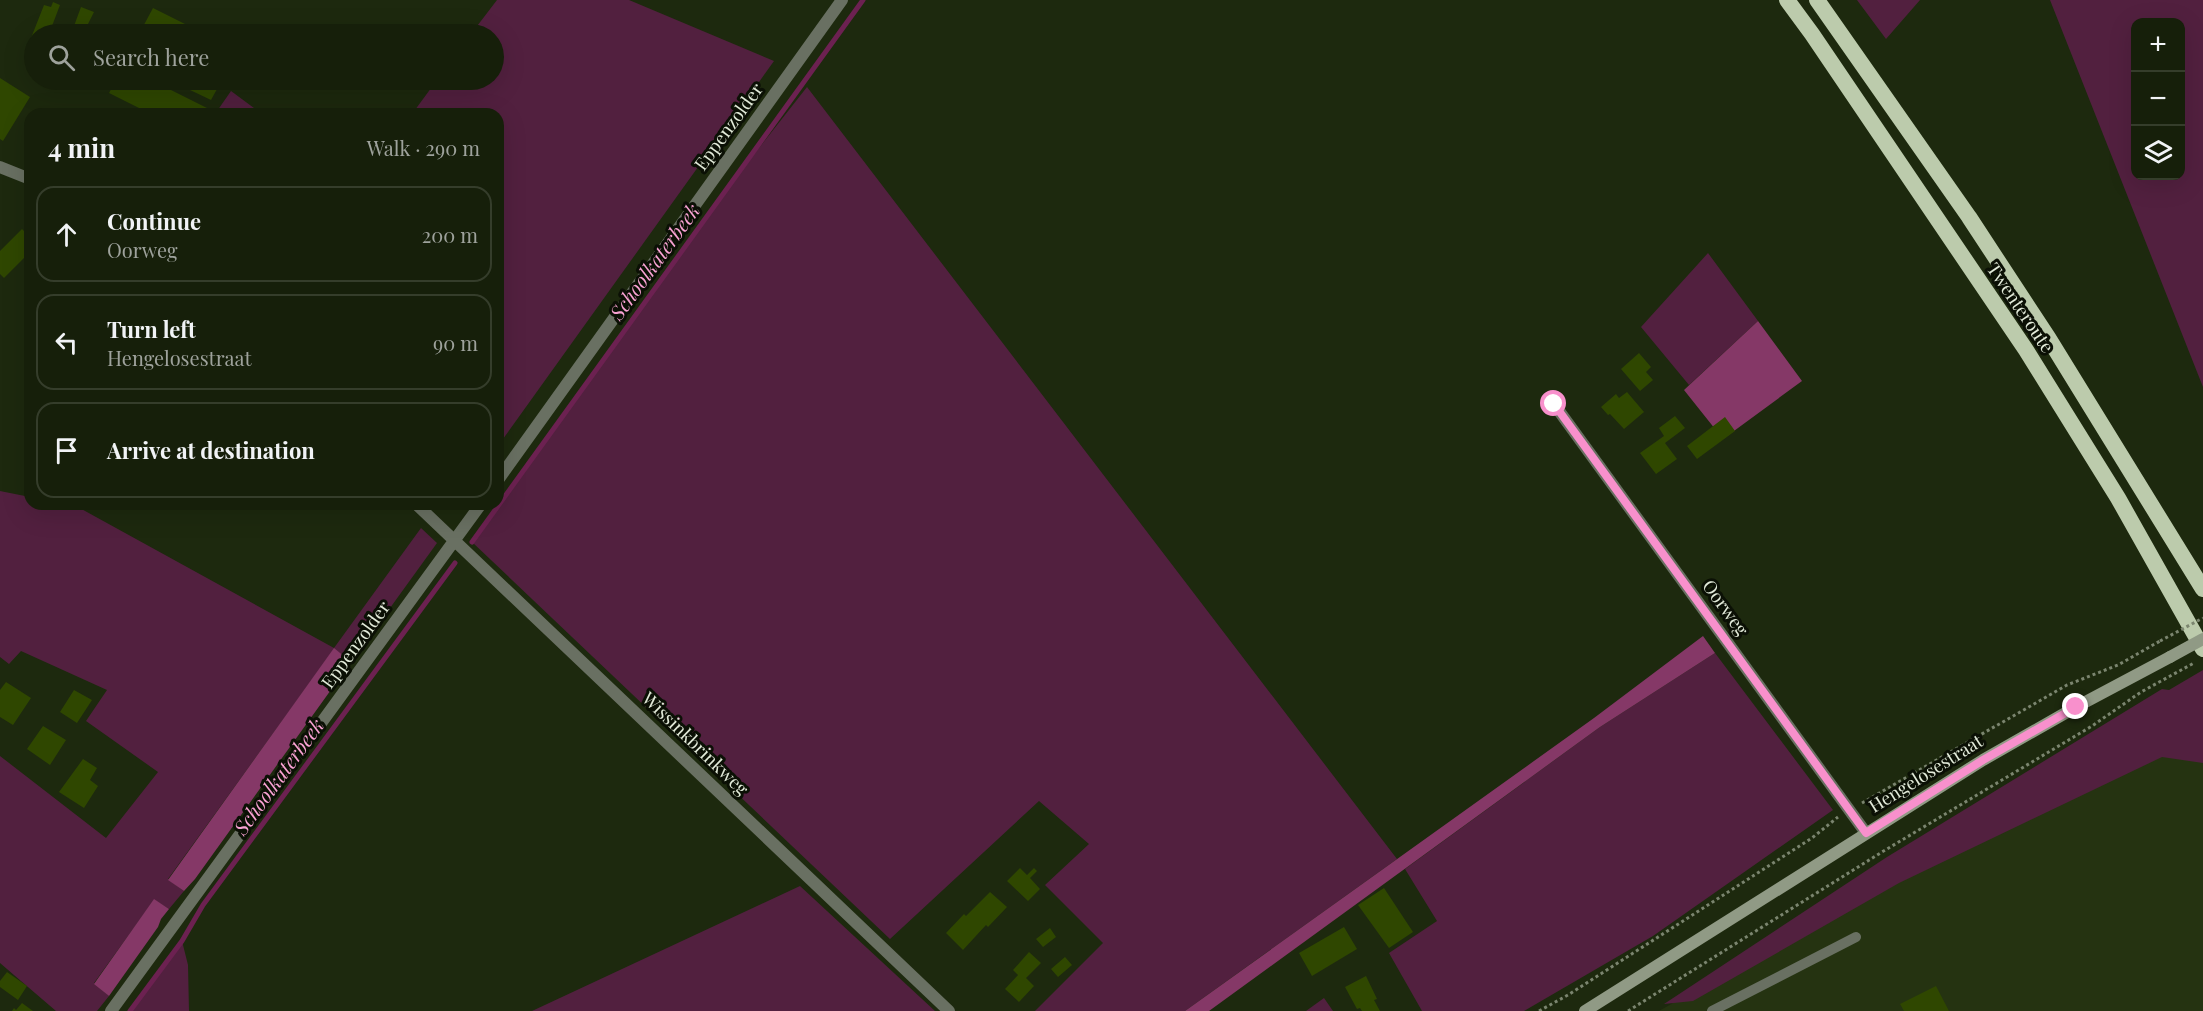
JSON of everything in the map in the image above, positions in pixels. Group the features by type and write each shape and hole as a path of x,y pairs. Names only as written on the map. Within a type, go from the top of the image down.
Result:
{"highway":[{"name":"Twenteroute","path":"1786,0 1812,34 2026,350 2118,498 2199,656"},
{"name":"Twenteroute","path":"1817,0 1962,207 2043,330 2203,589"}],"main road":[{"name":"Hengelosestraat","path":"1585,1011 1983,760 2203,639"}],"street":[{"name":"Eppenzolder","path":"504,472 842,0"},
{"path":"0,167 24,177"},
{"name":"Oorweg","path":"1554,404 1866,833"},
{"name":"Wissinkbrinkweg","path":"422,510 949,1011"},
{"name":"Eppenzolder","path":"111,1011 477,510"}],"lane":[{"path":"1712,1011 1856,937"}],"path":[{"path":"2160,641 2203,618"},
{"path":"1628,1011 1892,846 2092,726 2199,656"}],"shaded area":[{"path":"497,0 629,0 774,61 504,438 504,108 416,108 430,90 504,90 504,24 479,24"},
{"path":"1857,0 1920,0 1886,39"},
{"path":"2050,0 2203,0 2203,387"},
{"path":"807,87 1397,859 1185,1011 1035,1011 1103,943 1045,885 1089,844 1039,801 890,939 472,542 495,510 504,510 504,498 741,171"},
{"path":"231,91 254,108 219,108"},
{"path":"1708,253 1758,321 1689,385 1641,327"},
{"path":"1758,321 1802,381 1723,439 1684,390"},
{"path":"0,491 24,496 24,510 83,510 334,648 421,528 437,543 351,662 334,649 168,879 184,891 169,909 154,900 94,983 109,996 97,1011 56,1011 0,963 0,756 106,838 158,772 86,721 107,690 21,651 9,664 0,657"},
{"path":"1703,636 1715,653 1600,727 1209,1011 1185,1011 1594,718"},
{"path":"334,648 351,662 195,879 184,891 168,880"},
{"path":"1715,653 1833,810 1653,936 1524,1011 1422,1011 1389,953 1437,921 1405,869 1600,727"},
{"path":"2203,670 2203,763 2162,757 1899,883 1693,1001 1664,1004 1887,857 2162,689 2169,690"},
{"path":"2150,732 2203,736 2203,1011 1659,1011"},
{"path":"800,886 935,1011 532,1011"},
{"path":"154,899 169,909 109,996 94,984"},
{"path":"182,941 188,965 189,1011 130,1011"},
{"path":"1324,998 1333,1011 1306,1011"}],"building":[{"path":"53,2 60,5 53,24 37,24 44,5 51,7"},
{"path":"81,7 94,12 88,24 75,24"},
{"path":"153,8 185,24 144,24"},
{"path":"0,78 30,97 3,141 0,139"},
{"path":"111,90 171,90 207,108 139,108 109,93"},
{"path":"190,90 216,90 211,100"},
{"path":"22,229 24,231 24,258 4,278 0,274 0,251"},
{"path":"1639,353 1651,367 1646,372 1653,380 1640,391 1621,369"},
{"path":"1627,392 1644,412 1624,429 1601,407 1616,394 1619,398"},
{"path":"1675,416 1685,428 1665,443 1677,459 1656,474 1640,453 1664,436 1659,428"},
{"path":"1725,417 1735,431 1697,459 1687,446"},
{"path":"6,682 31,698 13,725 0,717 0,690"},
{"path":"74,690 92,700 77,723 60,712"},
{"path":"43,726 66,740 50,765 27,749"},
{"path":"83,759 97,768 90,780 98,786 84,808 59,792"},
{"path":"1020,868 1027,875 1034,868 1037,871 1030,878 1040,889 1028,901 1007,881"},
{"path":"1384,888 1413,932 1389,948 1358,905"},
{"path":"990,892 1007,907 988,927 986,925 963,950 946,933"},
{"path":"1344,927 1357,949 1312,976 1299,953"},
{"path":"1050,928 1056,937 1043,947 1036,939"},
{"path":"1029,952 1041,963 1026,978 1034,986 1019,1002 1005,989 1018,975 1013,970"},
{"path":"1065,957 1072,965 1058,977 1051,969"},
{"path":"7,972 27,986 18,1000 0,987 0,981"},
{"path":"1366,976 1380,1011 1357,1009 1345,987"},
{"path":"1936,986 1949,1011 1904,1011 1900,1004"},
{"path":"22,1003 33,1011 12,1011"}],"waterway":[{"name":"Schoolkaterbeek","path":"504,498 863,0"},
{"name":"Schoolkaterbeek","path":"472,542 495,510"},
{"name":"Schoolkaterbeek","path":"130,1011 182,941 203,905 455,563"}],"route":[{"path":"1554,404 1866,833 1983,760 2076,707"}]}
